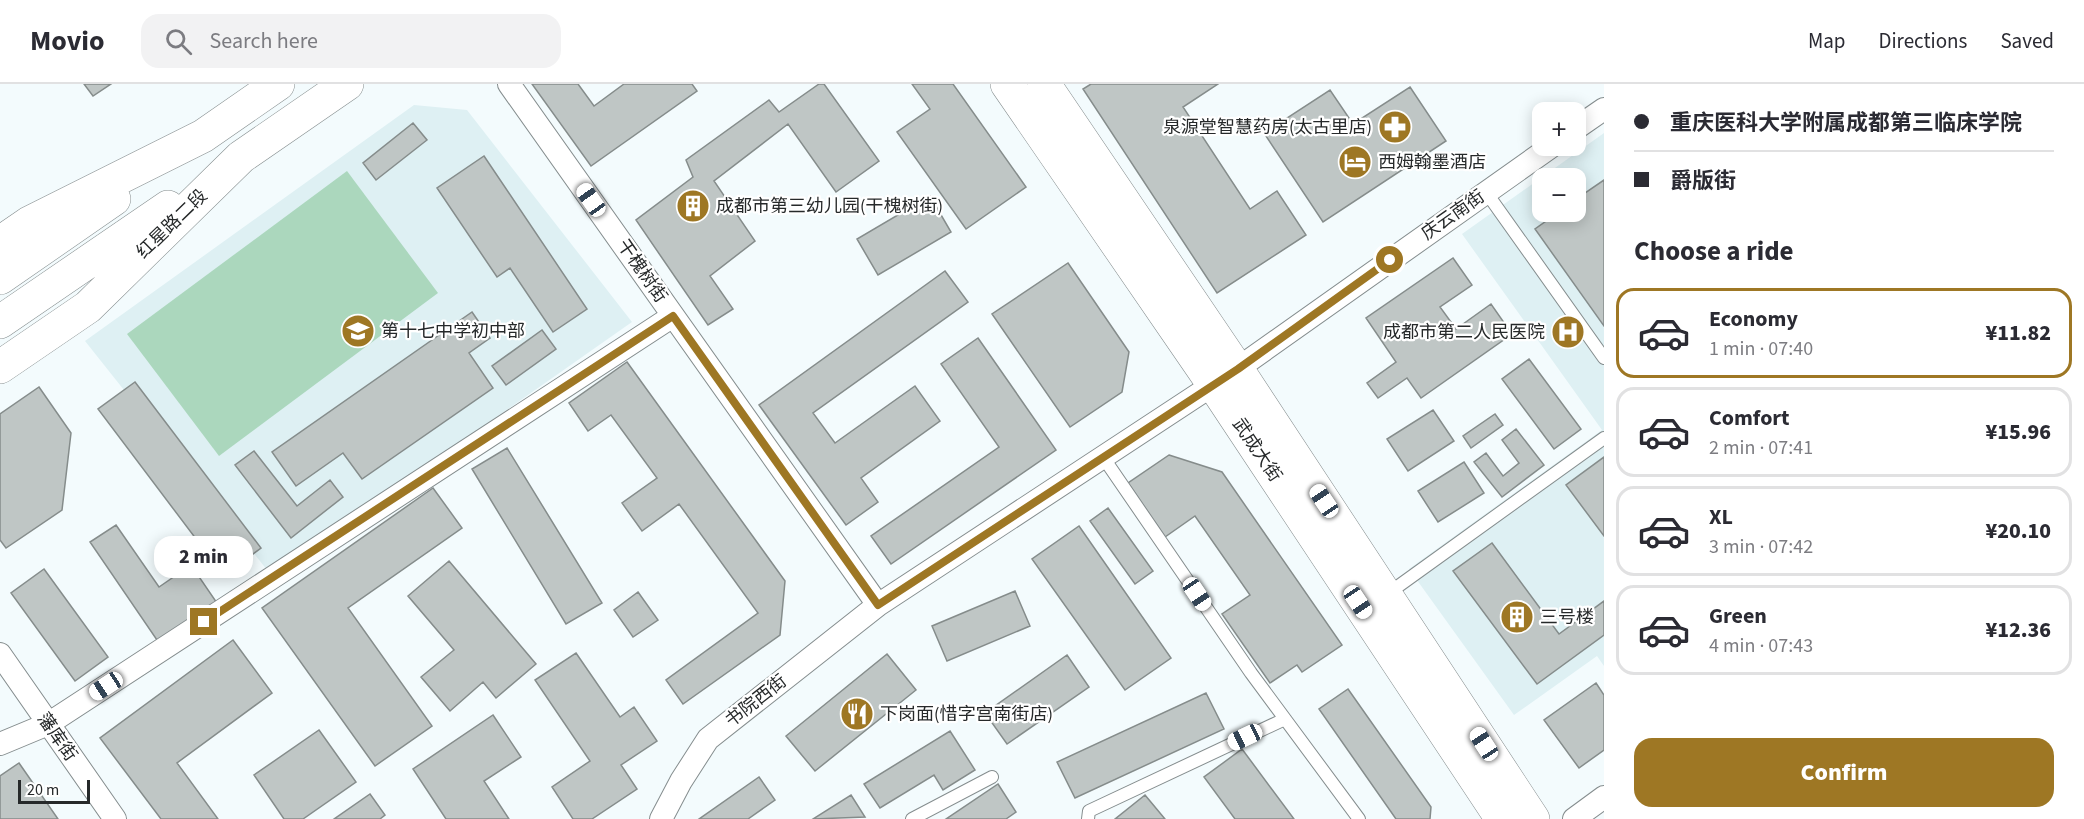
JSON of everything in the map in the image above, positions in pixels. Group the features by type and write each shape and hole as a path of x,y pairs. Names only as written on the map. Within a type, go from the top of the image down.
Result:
{"main road":[{"path":"0,278 278,84"},
{"name":"红星路二段","path":"0,367 88,307 241,157 347,84"},
{"name":"武成大街","path":"1007,84 1386,595 1533,819"},
{"name":"武成大街","path":"1044,84 1502,819"},
{"path":"0,243 29,223 203,136"},
{"path":"0,322 241,157"}],"street":[{"name":"干槐树街","path":"509,84 878,605"},
{"path":"1586,121 1604,109"},
{"name":"庆云南街","path":"1103,457 1226,377 1538,156"},
{"path":"0,744 48,724 673,316"},
{"name":"书院西街","path":"661,819 681,781 708,740 878,605 1103,457"},
{"name":"藩库街","path":"0,654 115,819"},
{"path":"1574,819 1604,797"}],"lane":[{"path":"1486,192 1604,358"},
{"path":"1386,595 1604,438"},
{"path":"1103,457 1285,719 1359,819"},
{"path":"1088,819 1089,811 1285,719"},
{"path":"912,819 992,777"}],"shaded area":[{"name":"第十七中学初中部","path":"414,105 467,110 632,322 271,575 85,341"},
{"name":"成都市第二人民医院","path":"1604,133 1604,666 1597,656 1514,715 1409,569 1602,430 1462,234 1532,184 1532,222 1586,222 1586,168 1555,168 1572,156 1586,156 1586,146"}],"green space":[{"path":"347,171 438,293 219,456 127,334"}],"building":[{"path":"84,84 111,84 93,96"},
{"path":"532,84 578,84 594,106 624,84 692,84 697,91 591,166"},
{"name":"成都市第三幼儿园(干槐树街)","path":"819,84 824,84 879,161 836,192 788,124 714,181 755,241 710,276 733,309 708,325 636,220 693,177 686,160 769,100 779,112"},
{"path":"912,84 953,84 1026,187 966,229 897,132 930,109"},
{"path":"1091,84 1218,84 1183,107 1250,209 1277,191 1306,235 1217,293 1083,89"},
{"path":"1410,87 1446,141 1323,222 1264,133 1330,90 1353,124"},
{"path":"413,123 427,140 376,180 363,163"},
{"path":"484,156 587,309 553,332 510,268 497,277 437,188"},
{"path":"1604,180 1604,326 1535,229 1545,222 1586,222 1586,192"},
{"path":"930,196 951,232 878,275 857,239"},
{"path":"1453,258 1472,285 1440,307 1456,329 1491,304 1512,334 1421,398 1407,378 1378,398 1367,383 1396,362 1366,318"},
{"path":"1068,263 1129,352 1122,392 1070,427 992,314"},
{"path":"945,271 968,302 813,413 835,443 915,386 940,421 861,478 878,502 846,525 759,405"},
{"path":"472,312 490,338 469,353 493,388 362,479 343,453 296,486 272,452"},
{"path":"542,330 556,349 506,385 492,366"},
{"path":"978,338 1056,450 891,564 871,536 999,447 941,364"},
{"path":"1529,359 1581,429 1554,449 1502,379"},
{"path":"627,362 785,581 780,635 683,704 666,680 758,613 679,504 642,531 622,503 657,478 611,415 588,431 569,403"},
{"path":"135,382 261,548 224,576 98,409"},
{"path":"39,387 71,433 62,510 6,548 0,540 0,414"},
{"path":"1433,410 1454,441 1408,471 1387,439"},
{"path":"1495,414 1503,425 1471,448 1463,436"},
{"path":"1516,429 1544,465 1502,497 1474,462 1486,453 1503,476 1519,463 1502,440"},
{"path":"507,448 602,603 566,624 472,469"},
{"path":"254,451 297,506 330,480 343,497 291,538 235,465"},
{"path":"1169,455 1222,472 1342,645 1302,672 1297,665 1270,683 1222,614 1250,595 1195,516 1165,537 1128,483"},
{"path":"1604,457 1604,536 1566,485"},
{"path":"1464,462 1484,493 1438,522 1418,491"},
{"path":"433,488 462,528 348,608 432,726 375,766 262,608"},
{"path":"1108,508 1153,571 1135,584 1090,521"},
{"path":"116,525 159,587 191,565 217,603 159,643 90,542"},
{"path":"1079,526 1171,658 1125,690 1032,559"},
{"name":"三号楼","path":"1492,543 1559,634 1604,601 1604,635 1537,684 1453,571"},
{"path":"449,561 536,664 496,698 483,682 450,711 421,677 454,650 408,596"},
{"path":"44,569 108,657 75,681 11,593"},
{"path":"1015,591 1030,626 947,661 932,626"},
{"path":"638,592 658,620 633,637 614,610"},
{"path":"233,640 272,693 177,763 218,819 161,819 100,738"},
{"path":"576,653 620,717 634,707 657,741 621,765 637,789 592,819 573,819 552,787 590,761 535,680"},
{"path":"887,654 916,690 815,771 786,736"},
{"path":"1067,655 1089,687 1007,744 985,713"},
{"path":"1596,683 1604,695 1604,750 1579,768 1544,720"},
{"path":"1348,689 1431,807 1430,819 1396,819 1319,709"},
{"path":"1206,693 1224,729 1075,798 1057,762"},
{"path":"493,715 521,757 484,781 509,819 446,819 413,769"},
{"path":"319,730 356,782 303,819 284,819 254,775"},
{"path":"950,731 975,770 943,790 934,775 880,808 864,784"},
{"path":"1242,749 1294,819 1235,819 1204,777"},
{"path":"19,763 58,819 0,819 0,776"},
{"path":"759,777 775,800 748,819 699,819"},
{"path":"998,784 1016,812 1006,819 946,819"},
{"path":"370,794 385,815 380,819 334,819"},
{"path":"851,795 865,817 813,819"},
{"path":"1145,795 1165,819 1115,819"}],"place":[{"name":"泉源堂智慧药房(太古里店)","path":"1395,127"},
{"name":"西姆翰墨酒店","path":"1355,162"},
{"name":"成都市第三幼儿园(干槐树街)","path":"693,206"},
{"name":"第十七中学初中部","path":"358,331"},
{"name":"成都市第二人民医院","path":"1568,332"},
{"name":"三号楼","path":"1517,617"},
{"name":"下岗面(惜字宫南街店)","path":"857,714"}],"route":[{"path":"204,622 673,316 878,605 1238,369 1390,260"}]}
